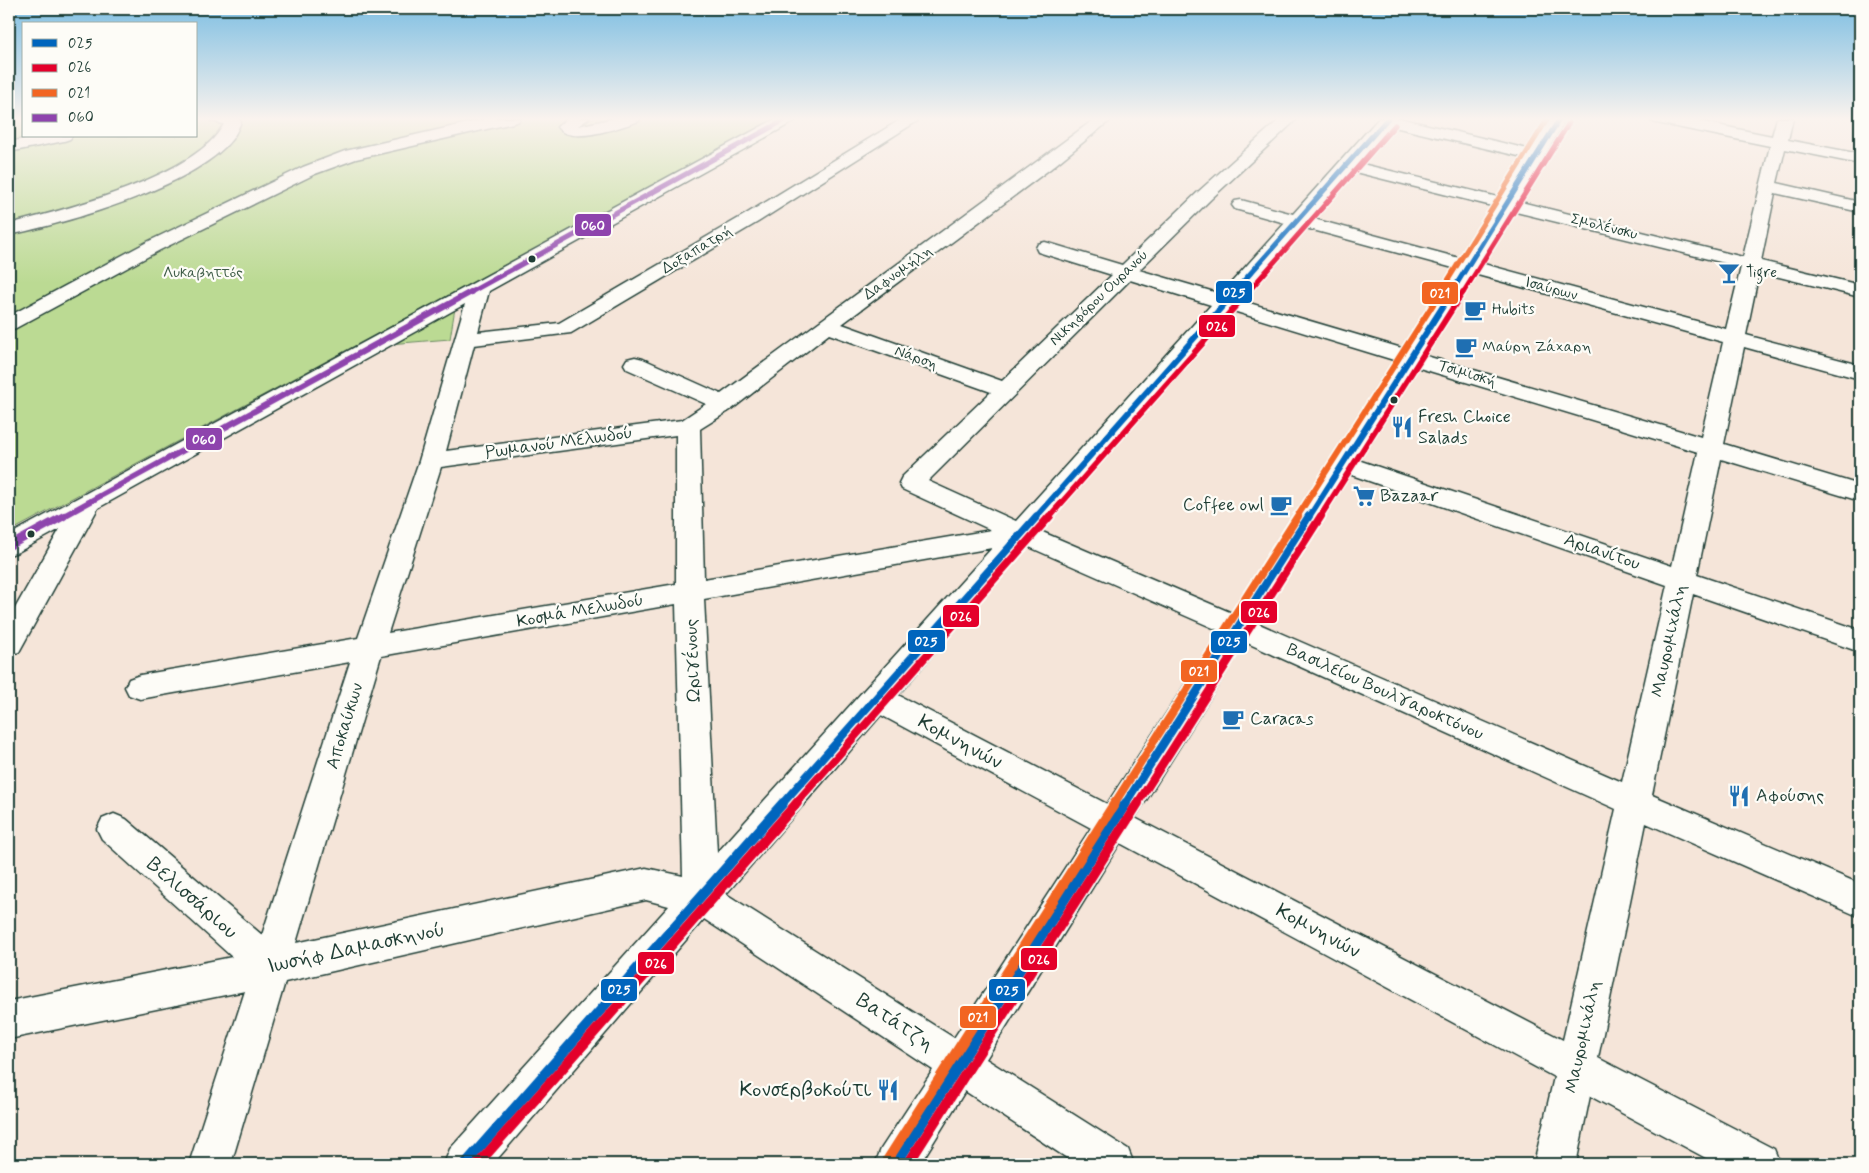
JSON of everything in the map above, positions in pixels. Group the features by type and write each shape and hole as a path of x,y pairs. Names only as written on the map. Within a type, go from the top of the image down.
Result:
{"street":[{"path":"9,230 73,214 139,189 174,173"},
{"path":"9,324 165,238 305,173"},
{"path":"9,546 690,173"},
{"name":"Δοξαπατρή","path":"464,340 564,329 826,173"},
{"name":"Δαφνομήλη","path":"688,426 724,404 826,326 1035,173"},
{"name":"Νικηφόρου Ουρανού","path":"911,482 1126,271 1230,173"},
{"path":"478,1160 702,897 1340,173"},
{"name":"Σμολένσκυ","path":"1380,173 1860,291"},
{"path":"896,1164 1527,173"},
{"name":"Μαυρομιχάλη","path":"1556,1164 1772,173"},
{"path":"1768,186 1860,207"},
{"name":"Ισαύρων","path":"1241,205 1860,372"},
{"name":"Τσιμισκή","path":"1045,248 1860,493"},
{"name":"Αποκαύκων","path":"210,1164 369,648 431,461 480,288"},
{"name":"Νάρση","path":"826,326 1006,390"},
{"path":"635,364 724,404"},
{"name":"Ρωμανού Μελωδού","path":"431,461 688,426"},
{"name":"Ωριγένους","path":"688,426 690,592 702,897"},
{"name":"Αριανίτου","path":"1343,463 1860,641"},
{"name":"Βασιλείου Βουλγαροκτόνου","path":"911,482 1021,534 1239,627 1634,803 1860,901"},
{"path":"9,644 88,503"},
{"name":"Κοσμά Μελωδού","path":"140,687 1021,534"},
{"name":"Κομνηνών","path":"876,698 1759,1164"},
{"name":"Βελισσάριου","path":"114,829 271,967"},
{"name":"Ιωσήφ Δαμασκηνού","path":"9,1020 271,967 646,884 702,897"},
{"name":"Βατάτζη","path":"702,897 1112,1164"}],"green space":[{"name":"Λυκαβηττός","path":"9,173 676,173 9,532"},
{"path":"455,308 450,339 389,344"}],"transit line":[{"name":"060","path":"9,546 688,173"},
{"name":"025","path":"465,1164 1340,173"},
{"name":"026","path":"478,1164 1353,173"},
{"name":"021","path":"888,1159 1460,262 1515,173"},
{"name":"025","path":"896,1164 1526,173"},
{"name":"026","path":"908,1164 1538,173"}],"place":[{"name":"Tigre","path":"1729,273"},
{"name":"Hubits","path":"1475,310"},
{"name":"Μαύρη Ζάχαρη","path":"1466,347"},
{"name":"Fresh Choice Salads","path":"1402,427"},
{"name":"Bazaar","path":"1364,496"},
{"name":"Coffee owl","path":"1281,505"},
{"name":"Caracas","path":"1233,719"},
{"name":"Αφούσης","path":"1739,796"},
{"name":"Κονσερβοκούτι","path":"888,1090"}]}
